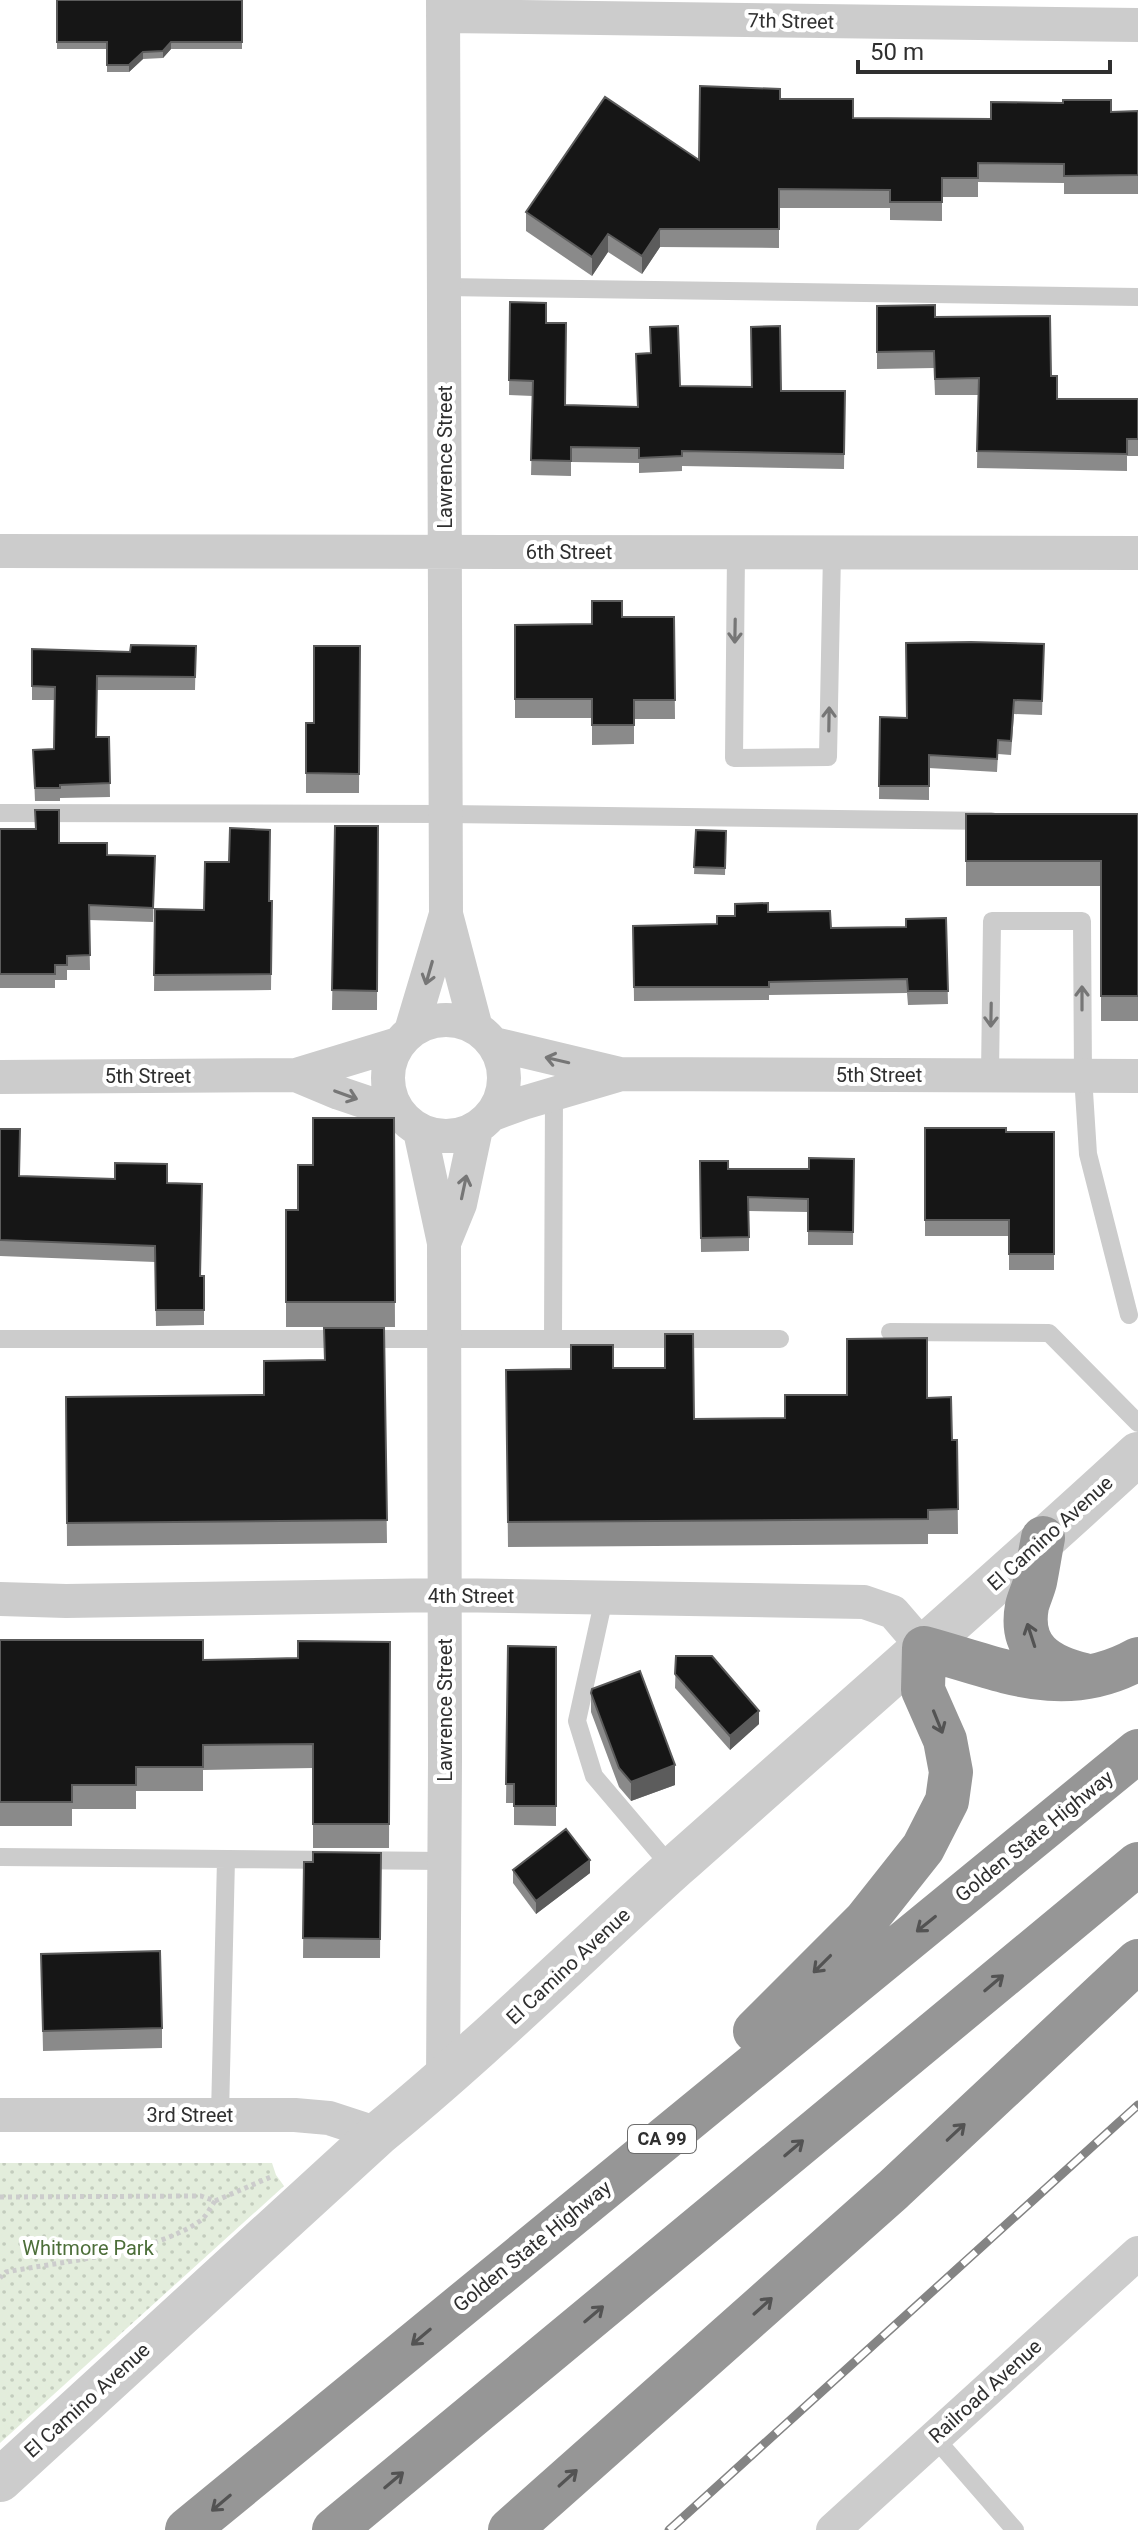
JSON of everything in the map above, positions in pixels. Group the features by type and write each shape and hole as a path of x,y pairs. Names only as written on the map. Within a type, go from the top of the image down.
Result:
{"highway":[{"path":"1043,1538 1027,1608 1028,1635 1041,1658 1060,1669 1090,1676"},
{"path":"576,2210 866,1920 923,1848 947,1801 951,1772 945,1740 923,1690 924,1648 1024,1677 1049,1681 1090,1676 1123,1667 1138,1659"},
{"name":"Golden State Highway","path":"187,2530 1138,1751"},
{"path":"334,2530 1138,1864"},
{"path":"510,2530 893,2190 1138,1961"}],"street":[{"name":"7th Street","path":"443,8 1138,25"},
{"name":"Lawrence Street","path":"443,8 446,914 485,1036"},
{"name":"6th Street","path":"0,551 1138,553"},
{"name":"Lawrence Street","path":"404,1037 446,914"},
{"path":"433,1020 456,1020 485,1036 501,1059 504,1075 503,1093 484,1122 453,1137 439,1137 409,1122 388,1090 390,1060 404,1037 433,1020"},
{"name":"5th Street","path":"485,1036 620,1074 1138,1076"},
{"name":"5th Street","path":"0,1077 296,1075 404,1037"},
{"name":"5th Street","path":"484,1122 523,1103 620,1074"},
{"name":"5th Street","path":"296,1075 409,1122"},
{"name":"Lawrence Street","path":"409,1122 444,1243 443,2081"},
{"name":"Lawrence Street","path":"444,1243 460,1204 484,1122"},
{"name":"El Camino Avenue","path":"0,2480 378,2134 443,2081 673,1869 1138,1454"},
{"name":"4th Street","path":"0,1599 66,1601 445,1595 864,1602 893,1612 924,1648"},
{"name":"3rd Street","path":"0,2115 295,2115 329,2118 378,2134"},
{"name":"Railroad Avenue","path":"833,2530 1138,2253"}],"lane":[{"path":"445,287 1138,297"},
{"path":"736,553 734,758 828,757 832,553"},
{"path":"0,813 446,814 1012,821"},
{"path":"990,1075 992,921 1082,921 1083,1076 1088,1154 1129,1315"},
{"path":"553,1339 554,1094"},
{"path":"890,1332 1049,1333 1138,1423"},
{"path":"0,1339 780,1339"},
{"path":"604,1598 577,1721 594,1776 673,1869"},
{"path":"0,1857 445,1861"},
{"path":"220,2115 226,1859"},
{"path":"934,2437 1015,2530"}],"path":[{"path":"0,2278 6,2272 130,2249 176,2234 203,2219 215,2201 281,2173"},
{"path":"0,2197 201,2196 215,2201"}],"green space":[{"name":"Whitmore Park","path":"0,2163 272,2163 284,2186 0,2443"}],"building":[{"path":"57,0 242,0 242,42 171,42 163,51 143,52 129,65 107,65 107,42 57,42"},
{"path":"700,86 780,89 780,99 853,99 853,118 991,119 991,102 1111,100 1111,112 1138,111 1138,175 1064,176 1064,164 978,163 978,178 942,178 942,202 890,202 890,190 779,189 779,229 660,229 642,256 608,234 592,257 526,212 605,97 699,160"},
{"path":"510,302 546,303 546,323 566,323 565,405 638,407 636,354 651,353 650,327 678,326 680,386 752,387 751,327 780,326 781,391 845,391 844,454 682,451 682,456 639,458 639,448 571,447 571,461 531,460 533,381 509,380"},
{"path":"935,305 935,317 1050,316 1051,376 1057,376 1057,399 1138,399 1138,439 1127,439 1127,454 977,451 979,378 935,379 934,351 877,352 877,306"},
{"path":"592,601 622,601 622,617 674,617 675,700 634,700 634,725 592,725 592,699 515,699 515,625 592,624"},
{"path":"906,643 1044,644 1042,701 1014,700 1011,741 998,740 997,759 929,755 929,786 879,786 880,717 907,718"},
{"path":"131,645 196,646 195,677 97,676 96,737 109,737 110,783 35,788 33,750 54,749 55,687 32,686 32,649 130,652"},
{"path":"314,646 360,646 359,774 306,773 306,723 314,723"},
{"path":"35,810 59,810 59,843 107,843 107,855 155,856 153,908 89,905 90,955 67,956 67,965 55,965 55,974 0,974 0,829 36,829"},
{"path":"966,814 1138,814 1138,996 1101,996 1101,861 966,861"},
{"path":"335,826 378,826 377,991 332,990"},
{"path":"230,828 270,830 271,974 154,975 155,909 204,910 205,862 229,862"},
{"path":"696,830 726,831 725,868 694,867"},
{"path":"768,903 768,912 830,911 831,928 906,927 906,919 946,918 948,991 908,991 907,979 769,982 769,987 634,987 633,926 717,924 717,916 735,916 735,904"},
{"path":"313,1118 394,1118 395,1302 286,1302 286,1210 298,1210 298,1165 313,1165"},
{"path":"925,1128 1006,1128 1006,1132 1054,1132 1054,1254 1009,1254 1009,1220 925,1220"},
{"path":"0,1129 20,1129 19,1176 115,1179 115,1163 167,1164 167,1183 202,1184 200,1276 204,1276 204,1310 156,1310 155,1246 0,1240"},
{"path":"809,1158 854,1159 853,1232 808,1231 808,1199 748,1197 749,1237 701,1238 700,1161 728,1161 728,1169 809,1169"},
{"path":"324,1328 384,1328 387,1520 67,1523 66,1397 264,1395 264,1361 325,1360"},
{"path":"665,1334 693,1334 694,1419 785,1418 785,1395 847,1395 847,1339 927,1338 927,1398 951,1397 952,1440 957,1440 958,1509 928,1510 928,1519 508,1522 506,1370 571,1369 571,1345 613,1345 613,1368 665,1368"},
{"path":"0,1640 203,1640 203,1660 298,1658 298,1641 390,1642 389,1824 313,1824 313,1744 203,1745 203,1767 136,1767 136,1785 72,1785 72,1802 0,1802"},
{"path":"508,1646 556,1647 556,1806 514,1806 514,1784 506,1784"},
{"path":"676,1656 712,1656 759,1711 730,1736 675,1674"},
{"path":"640,1671 675,1765 631,1782 619,1768 591,1693 592,1689"},
{"path":"566,1829 590,1860 536,1901 513,1870"},
{"path":"313,1852 381,1853 380,1939 303,1938 304,1862 313,1862"},
{"path":"160,1951 162,2028 43,2031 41,1954"}],"railway":[{"path":"669,2530 1138,2105"}]}
